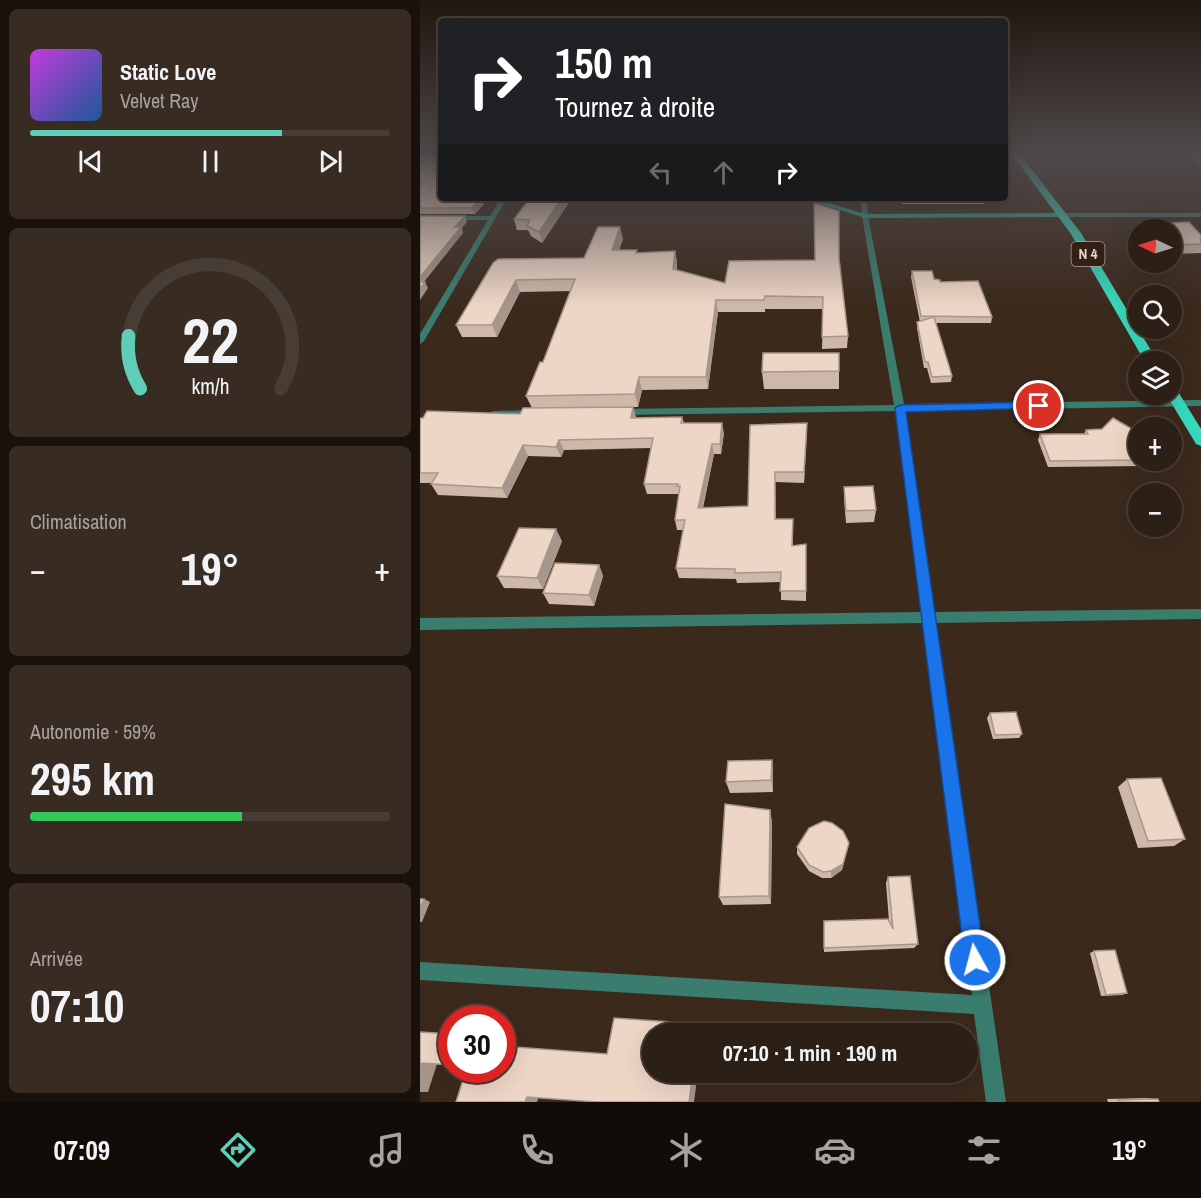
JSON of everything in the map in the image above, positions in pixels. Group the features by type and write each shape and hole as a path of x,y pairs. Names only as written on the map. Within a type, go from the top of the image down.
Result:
{"highway":[{"name":"N 4","path":"1054,204 1076,233 1146,351"},
{"path":"1179,405 1201,441"}],"main road":[{"path":"827,204 865,216 1062,215"}],"street":[{"path":"420,341 500,204"},
{"path":"864,204 900,408 931,619 981,1005 996,1102"},
{"path":"1062,215 1201,215"},
{"path":"420,219 492,218"},
{"path":"1182,399 1201,403"},
{"path":"607,412 900,408 1128,400"},
{"path":"478,414 549,413"},
{"path":"420,624 1201,614"},
{"path":"420,971 981,1005"}],"building":[{"path":"420,204 475,204 472,208 420,208"},
{"path":"525,204 558,204 539,232 527,226 530,220 514,219"},
{"path":"814,204 818,204 839,211 839,258 848,336 822,337 823,297 765,296 764,300 716,300 706,377 639,377 635,394 526,396 540,362 543,362 575,279 516,280 492,325 456,325 493,263 498,259 584,258 598,227 620,227 612,250 637,250 636,253 675,251 673,269 725,283 729,261 815,260"},
{"path":"420,216 465,216 455,227 461,227 420,277"},
{"path":"1182,222 1189,222 1201,235 1201,244 1182,245"},
{"path":"912,271 932,271 934,279 940,282 978,281 992,317 921,316"},
{"path":"934,317 952,376 932,377 928,362 925,362 917,322"},
{"path":"763,353 839,353 839,371 762,372"},
{"path":"633,407 631,418 682,417 681,423 722,423 720,444 712,444 698,508 748,506 750,425 807,423 804,472 775,472 775,519 793,519 792,546 806,544 806,591 780,591 781,572 735,573 735,569 676,568 685,520 675,520 680,486 677,486 678,484 644,484 653,438 559,440 556,447 523,445 502,488 431,484 438,473 420,473 420,418 423,418 427,411 520,414 523,408"},
{"path":"1113,418 1128,427 1128,460 1050,461 1040,434 1088,434 1086,430 1102,429"},
{"path":"873,486 876,510 846,511 844,487"},
{"path":"519,528 556,529 537,578 497,576"},
{"path":"555,563 599,565 589,595 543,593"},
{"path":"1016,712 1022,734 995,735 990,713"},
{"path":"772,760 771,780 726,782 728,761"},
{"path":"1161,778 1185,839 1148,841 1127,779"},
{"path":"725,804 770,810 769,896 719,897"},
{"path":"824,821 832,823 843,831 849,843 843,864 831,871 823,872 809,865 797,847 809,828"},
{"path":"910,876 918,944 824,948 824,921 888,919 893,929 888,877"},
{"path":"1115,950 1127,993 1106,995 1094,951"},
{"path":"614,1018 686,1023 642,1023 642,1083 692,1083 689,1102 597,1102 527,1097 525,1102 456,1102 462,1083 516,1083 516,1047 607,1054"},
{"path":"420,1032 438,1033 438,1064 420,1063"},
{"path":"1158,1099 1159,1102 1118,1102 1118,1100"}],"route":[{"path":"975,960 931,619 900,408 1039,406"}]}
